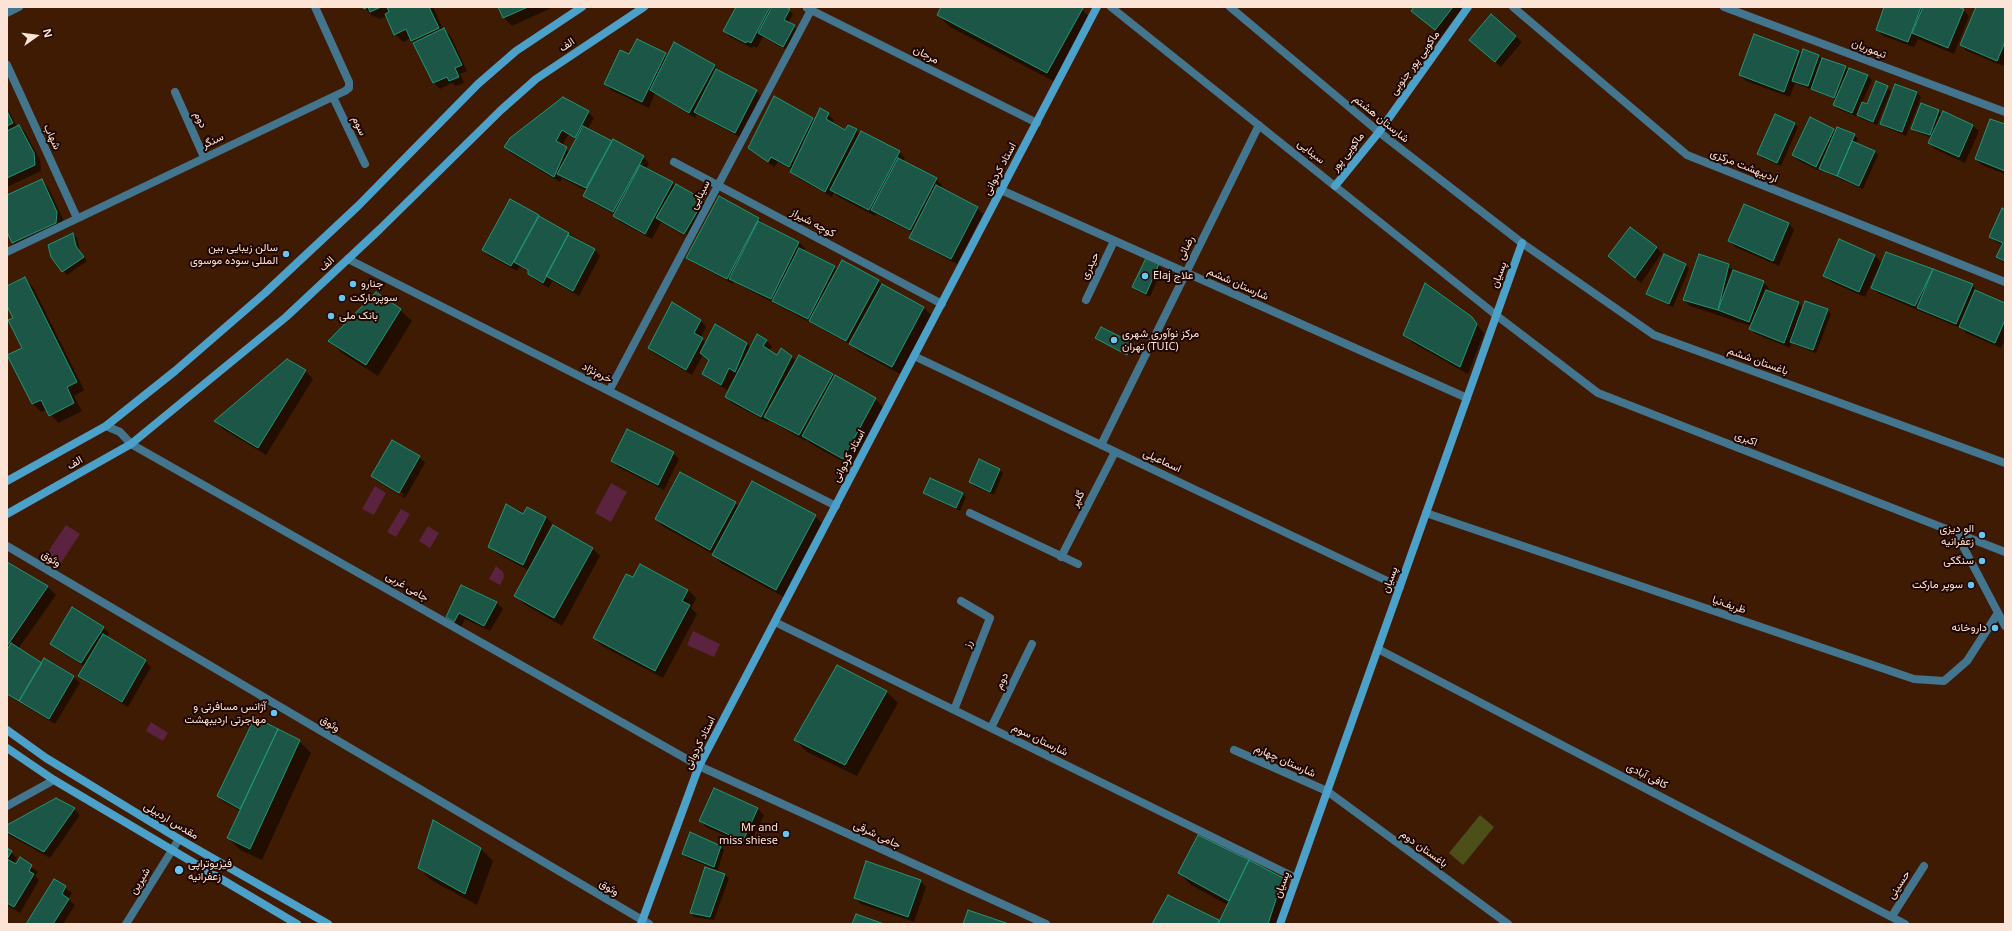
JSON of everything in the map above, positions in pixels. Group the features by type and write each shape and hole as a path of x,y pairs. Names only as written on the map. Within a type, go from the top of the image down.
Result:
{"main road":[{"name":"الف","path":"7,481 106,426 175,371 265,293 363,201 478,84 516,52 582,7"},
{"name":"الف","path":"7,514 130,444 286,316 348,259 501,110 536,79 644,7"},
{"name":"استاد کردوانی","path":"644,923 699,766 1097,7"},
{"name":"ماکویی‌ پور جنوبی","path":"1379,132 1468,7"},
{"name":"ماکویی‌ پور","path":"1335,186 1379,132"},
{"name":"پسیان","path":"1280,924 1522,243"},
{"name":"مقدس اردبیلی","path":"7,730 46,758 179,839 328,924"},
{"path":"7,748 54,780 296,924"}],"street":[{"path":"7,13 19,7"},
{"name":"سنگر","path":"7,252 204,157 334,97 349,88 349,82 315,7"},
{"name":"سینایی","path":"1111,7 1496,315"},
{"name":"شارستان هشتم","path":"1230,7 1379,132 1522,243"},
{"name":"اردیبهشت مرکزی","path":"1513,7 1687,155 2005,282"},
{"name":"تیموریان","path":"1724,7 2005,112"},
{"name":"مرجان","path":"808,8 1036,123"},
{"name":"سینایی","path":"609,391 718,185 808,8"},
{"name":"شهاب","path":"7,65 77,218"},
{"name":"دوم","path":"175,92 204,157"},
{"name":"سوم","path":"334,97 365,164"},
{"name":"رضائی","path":"1102,445 1259,125"},
{"name":"کوچه شیراز","path":"674,162 942,304"},
{"name":"شارستان ششم","path":"1001,190 1467,398"},
{"name":"حیدری","path":"1086,300 1114,241"},
{"name":"باغستان ششم","path":"1522,243 1654,335 2005,463"},
{"name":"خرم‌نژاد","path":"348,259 836,506"},
{"name":"اکبری","path":"1496,315 1598,392 2005,552"},
{"name":"اسماعیلی","path":"914,356 1400,587"},
{"name":"جامی غربی","path":"106,426 120,432 130,444 699,766"},
{"name":"گلپر","path":"1061,557 1115,452"},
{"path":"970,513 1078,564"},
{"name":"ظریف‌نیا","path":"1426,513 1914,679 1944,681 1967,661 1998,613"},
{"path":"1956,533 2005,626"},
{"name":"وثوق","path":"7,546 644,923"},
{"name":"رز","path":"954,710 990,618 961,600"},
{"name":"شارستان سوم","path":"774,622 1296,878"},
{"name":"دوم","path":"990,728 1032,644"},
{"name":"کافی آبادی","path":"1378,648 1905,924"},
{"name":"شارستان چهارم","path":"1234,750 1327,791"},
{"name":"جامی شرقی","path":"699,766 1046,924"},
{"path":"7,806 54,780"},
{"name":"باغستان دوم","path":"1327,791 1508,924"},
{"name":"شیرین","path":"126,924 179,839"},
{"name":"حسینی","path":"1892,916 1924,866"}],"shaded area":[{"path":"611,483 627,492 611,522 595,513"},
{"path":"375,486 386,493 374,515 362,509"},
{"path":"401,509 410,514 396,537 387,532"},
{"path":"66,525 80,534 59,566 45,556"},
{"path":"428,526 439,533 430,548 419,541"},
{"path":"496,566 503,572 504,577 500,585 489,579"},
{"path":"693,631 720,644 714,657 687,645"},
{"path":"151,722 168,733 163,741 146,731"},
{"path":"1480,815 1494,827 1463,865 1449,853"}],"building":[{"path":"368,7 381,7 370,12"},
{"path":"387,7 429,7 439,28 411,41 406,29 394,35 385,14 389,12"},
{"path":"498,7 528,7 503,18"},
{"path":"736,7 770,7 751,43 747,41 746,43 723,31"},
{"path":"772,7 786,7 790,9 784,20 795,25 783,47 758,33"},
{"path":"941,7 1083,8 1047,73 937,15"},
{"path":"1414,7 1453,7 1435,30 1411,11"},
{"path":"1884,7 1921,7 1908,42 1876,30"},
{"path":"1923,7 1958,7 1964,9 1948,48 1912,33"},
{"path":"1976,7 2005,7 2005,42 1997,61 1960,45"},
{"path":"1491,14 1516,36 1495,62 1469,40"},
{"path":"444,28 462,65 455,68 459,77 449,81 447,77 433,83 413,43"},
{"path":"1754,34 1799,51 1784,92 1739,75"},
{"path":"637,39 666,53 642,102 604,84 620,50 629,54"},
{"path":"674,42 715,65 689,113 650,90"},
{"path":"1803,49 1819,55 1808,86 1792,81"},
{"path":"1822,58 1846,66 1834,98 1811,89"},
{"path":"1849,68 1868,75 1852,113 1833,105"},
{"path":"716,69 757,90 735,133 694,112"},
{"path":"1876,81 1888,86 1873,122 1857,115 1862,102 1867,104"},
{"path":"1895,84 1917,92 1902,132 1880,124"},
{"path":"774,96 813,118 789,167 771,157 768,162 748,148"},
{"path":"563,97 589,111 575,138 562,130 556,141 567,147 554,177 504,147 510,138"},
{"path":"1921,103 1939,110 1930,135 1911,129"},
{"path":"820,108 829,113 826,119 845,130 848,125 857,129 825,192 790,172"},
{"path":"7,111 13,123 7,126"},
{"path":"1943,111 1973,125 1959,157 1928,143"},
{"path":"1775,114 1795,123 1777,163 1757,154"},
{"path":"1810,117 1834,129 1816,167 1792,155"},
{"path":"1990,119 2005,124 2005,171 1975,159"},
{"path":"19,125 34,153 35,165 7,178 7,131"},
{"path":"583,126 612,141 586,188 557,174"},
{"path":"1837,127 1855,134 1837,176 1819,169"},
{"path":"861,131 900,151 869,210 830,190"},
{"path":"613,139 644,156 613,212 583,196"},
{"path":"1852,141 1875,151 1859,186 1837,176"},
{"path":"898,158 937,178 910,230 871,210"},
{"path":"640,165 673,182 645,234 613,216"},
{"path":"42,179 57,212 56,223 12,243 7,232 7,195"},
{"path":"676,184 704,200 684,234 656,218"},
{"path":"936,185 978,207 951,259 909,238"},
{"path":"719,196 759,218 727,279 686,258"},
{"path":"510,199 539,215 511,266 482,250"},
{"path":"1744,204 1789,223 1773,261 1728,241"},
{"path":"2002,208 2005,210 2005,261 1996,257 2003,243 1989,237"},
{"path":"539,216 569,233 543,283 528,274 528,270 514,262"},
{"path":"758,221 799,242 771,299 729,279"},
{"path":"1630,227 1657,247 1635,278 1608,256"},
{"path":"73,233 76,246 84,257 62,272 51,257 48,245"},
{"path":"568,235 595,249 573,291 546,276"},
{"path":"1839,239 1875,255 1859,292 1823,276"},
{"path":"799,248 835,266 808,319 772,301"},
{"path":"1886,252 1933,269 1915,306 1871,288"},
{"path":"1664,254 1686,264 1669,304 1646,294"},
{"path":"1699,254 1729,264 1718,310 1683,300"},
{"name":"Elaj علاج","path":"1146,258 1159,264 1146,294 1132,287"},
{"path":"842,260 879,280 846,341 809,321"},
{"path":"1933,269 1973,284 1956,324 1917,308"},
{"path":"1733,270 1764,281 1749,322 1718,310"},
{"path":"25,277 77,382 67,387 74,403 49,416 41,400 32,404 7,355 22,348 8,320 13,318 7,306 7,286"},
{"path":"1425,283 1472,317 1477,324 1460,367 1403,335"},
{"path":"882,284 924,307 892,367 849,344"},
{"path":"1766,290 1799,302 1784,343 1749,329"},
{"path":"1975,290 2005,303 2005,320 1995,343 1959,327"},
{"path":"376,292 401,309 366,365 328,341"},
{"path":"1805,301 1828,309 1813,350 1790,342"},
{"path":"672,302 701,320 694,333 703,338 686,370 648,348"},
{"path":"715,324 747,343 735,372 729,368 721,385 702,374 709,360 700,353"},
{"name":"مرکز نوآوری شهری تهران (TUIC)","path":"1101,327 1133,343 1127,355 1095,338"},
{"path":"757,334 767,340 763,346 777,355 781,348 792,356 761,417 725,397"},
{"path":"799,355 833,374 799,435 764,417"},
{"path":"287,359 306,370 258,448 214,421"},
{"path":"835,375 876,398 843,459 802,436"},
{"path":"627,429 674,452 658,485 611,461"},
{"path":"392,440 420,456 399,493 371,476"},
{"path":"979,459 1000,469 990,492 969,482"},
{"path":"680,472 736,502 710,550 655,519"},
{"path":"930,478 963,493 956,508 923,493"},
{"path":"752,481 816,515 776,590 712,555"},
{"path":"506,504 523,514 527,507 546,517 523,565 488,547"},
{"path":"553,525 593,548 554,618 514,596"},
{"path":"7,562 48,586 7,646"},
{"path":"640,564 688,590 682,601 690,605 655,671 593,638 626,574 633,577"},
{"path":"461,585 497,602 484,626 459,613 454,622 446,617"},
{"path":"72,607 104,627 81,663 50,644"},
{"path":"103,634 146,660 122,702 78,676"},
{"path":"11,643 42,663 19,701 7,694 7,650"},
{"path":"44,658 74,676 49,719 19,701"},
{"path":"837,665 887,691 845,765 794,740"},
{"path":"255,717 278,729 240,809 217,796"},
{"path":"278,729 300,740 250,849 227,838"},
{"path":"714,788 758,808 743,841 699,821"},
{"path":"56,798 75,808 44,852 7,832 7,825"},
{"path":"433,820 481,848 465,894 418,868"},
{"path":"690,832 721,846 714,867 682,854"},
{"path":"1198,835 1249,860 1229,901 1178,873"},
{"path":"7,848 12,851 7,859"},
{"path":"20,857 32,865 29,871 34,874 14,907 7,903 7,859 16,864"},
{"path":"1249,860 1283,878 1268,924 1218,924"},
{"path":"866,861 921,880 908,917 854,898"},
{"path":"705,867 725,874 710,917 690,913"},
{"path":"54,879 66,886 62,894 69,899 53,924 26,924"},
{"path":"1168,895 1219,920 1218,924 1152,924"},
{"path":"968,910 1009,924 963,924"},
{"path":"856,914 884,924 852,924"}],"place":[{"name":"سالن زیبایی بین المللی سوده موسوی","path":"286,254"},
{"name":"Elaj علاج","path":"1145,276"},
{"name":"جنارو","path":"353,284"},
{"name":"سوپرمارکت","path":"342,298"},
{"name":"بانک ملی","path":"331,316"},
{"name":"مرکز نوآوری شهری تهران (TUIC)","path":"1114,340"},
{"name":"الو دیزی زعفرانیه","path":"1982,535"},
{"name":"سنگکی","path":"1982,561"},
{"name":"سوپر مارکت","path":"1971,585"},
{"name":"داروخانه","path":"1995,628"},
{"name":"آژانس مسافرتی و مهاجرتی اردیبهشت","path":"274,713"},
{"name":"Mr and miss shiese","path":"786,834"},
{"name":"فیزیوتراپی زعفرانیه","path":"179,870"}]}
